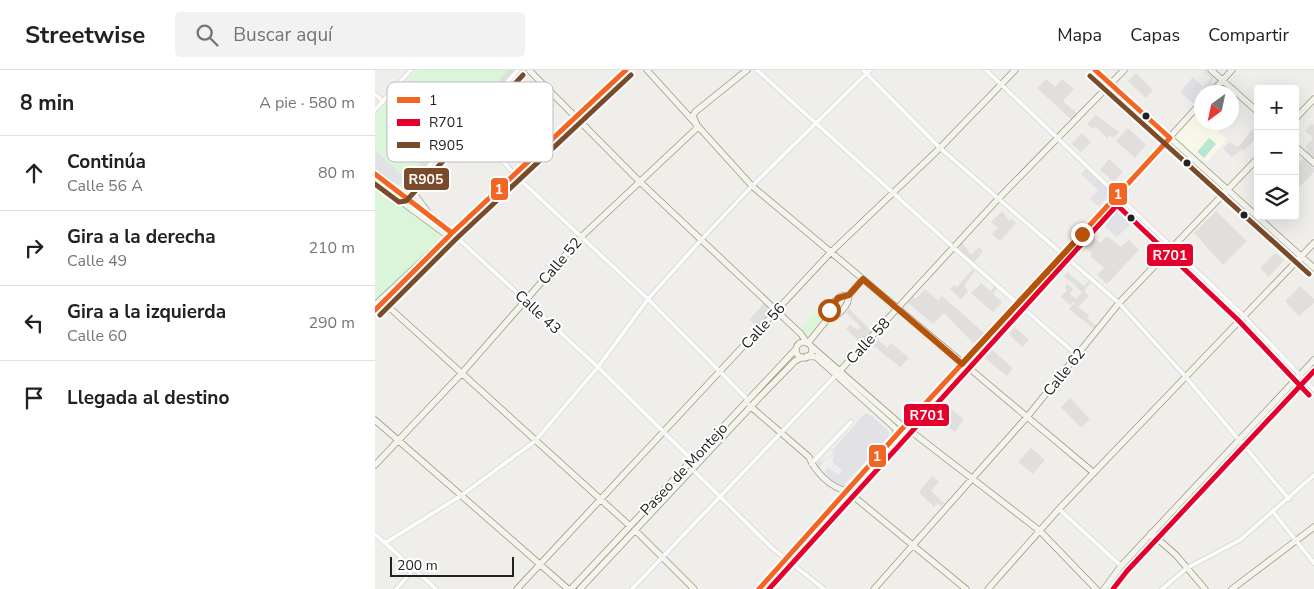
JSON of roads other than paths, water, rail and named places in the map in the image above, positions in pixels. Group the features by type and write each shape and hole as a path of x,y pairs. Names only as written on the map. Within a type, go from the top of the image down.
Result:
{"street":[{"path":"400,82 411,70"},
{"path":"507,82 518,70"},
{"path":"529,70 541,82"},
{"path":"553,140 627,70"},
{"path":"647,70 752,186 897,310 1094,473"},
{"name":"Calle 52","path":"375,465 461,374 581,237 696,129 696,123 693,118 695,112 747,70"},
{"path":"757,70 893,194 1078,356"},
{"path":"385,544 462,495 535,441 598,367 648,299 752,186 864,72 870,70"},
{"path":"986,70 1173,246 1243,315 1314,390"},
{"name":"Calle 56","path":"517,589 831,252 940,148 1015,70"},
{"path":"1095,70 1314,268"},
{"name":"Calle 58","path":"632,589 897,310 997,199 1124,70"},
{"path":"1211,70 1254,108"},
{"path":"1218,85 1233,70"},
{"path":"864,72 940,148 1119,303 1185,376 1289,499"},
{"path":"375,94 383,102"},
{"path":"553,95 639,181 777,311 896,429 896,435"},
{"path":"375,110 387,97"},
{"path":"1299,115 1314,99"},
{"path":"759,589 904,426 1063,256 1117,194 1194,112"},
{"path":"1299,150 1314,163"},
{"path":"400,197 432,162"},
{"path":"503,162 515,176 648,299 749,400"},
{"path":"375,305 530,162"},
{"name":"Calle 62","path":"874,589 911,545 1027,417 1119,303 1254,162"},
{"name":"Calle 43","path":"375,174 400,197 450,235"},
{"name":"Calle 43","path":"375,182 433,219 598,367 692,460"},
{"path":"409,187 433,219"},
{"path":"988,589 1039,531 1185,376 1314,243"},
{"path":"829,317 835,316 844,308 849,300 849,295 863,279"},
{"path":"809,344 829,317 829,310 834,301 843,294 849,295"},
{"path":"381,300 535,441 602,498 694,589"},
{"path":"809,344 801,342 796,348 799,355 815,357 838,373"},
{"path":"580,589 633,528 692,469 750,406 795,361 811,352 809,344"},
{"name":"Paseo de Montejo","path":"570,589 633,528 692,460 796,348"},
{"path":"1104,589 1121,566 1151,533 1314,360"},
{"path":"849,383 1039,531 1096,589"},
{"path":"750,406 809,457 813,468 839,490 847,491 965,589"},
{"path":"375,420 570,589"},
{"path":"811,464 851,422"},
{"path":"692,469 786,559 823,589"},
{"path":"1162,589 1187,568 1240,540 1274,513 1314,475"},
{"path":"1059,510 1121,566"},
{"path":"1274,513 1314,563"},
{"path":"1232,589 1314,527"},
{"path":"1151,533 1187,568 1205,589"},
{"path":"375,534 435,589"},
{"path":"396,589 414,569"}]}
